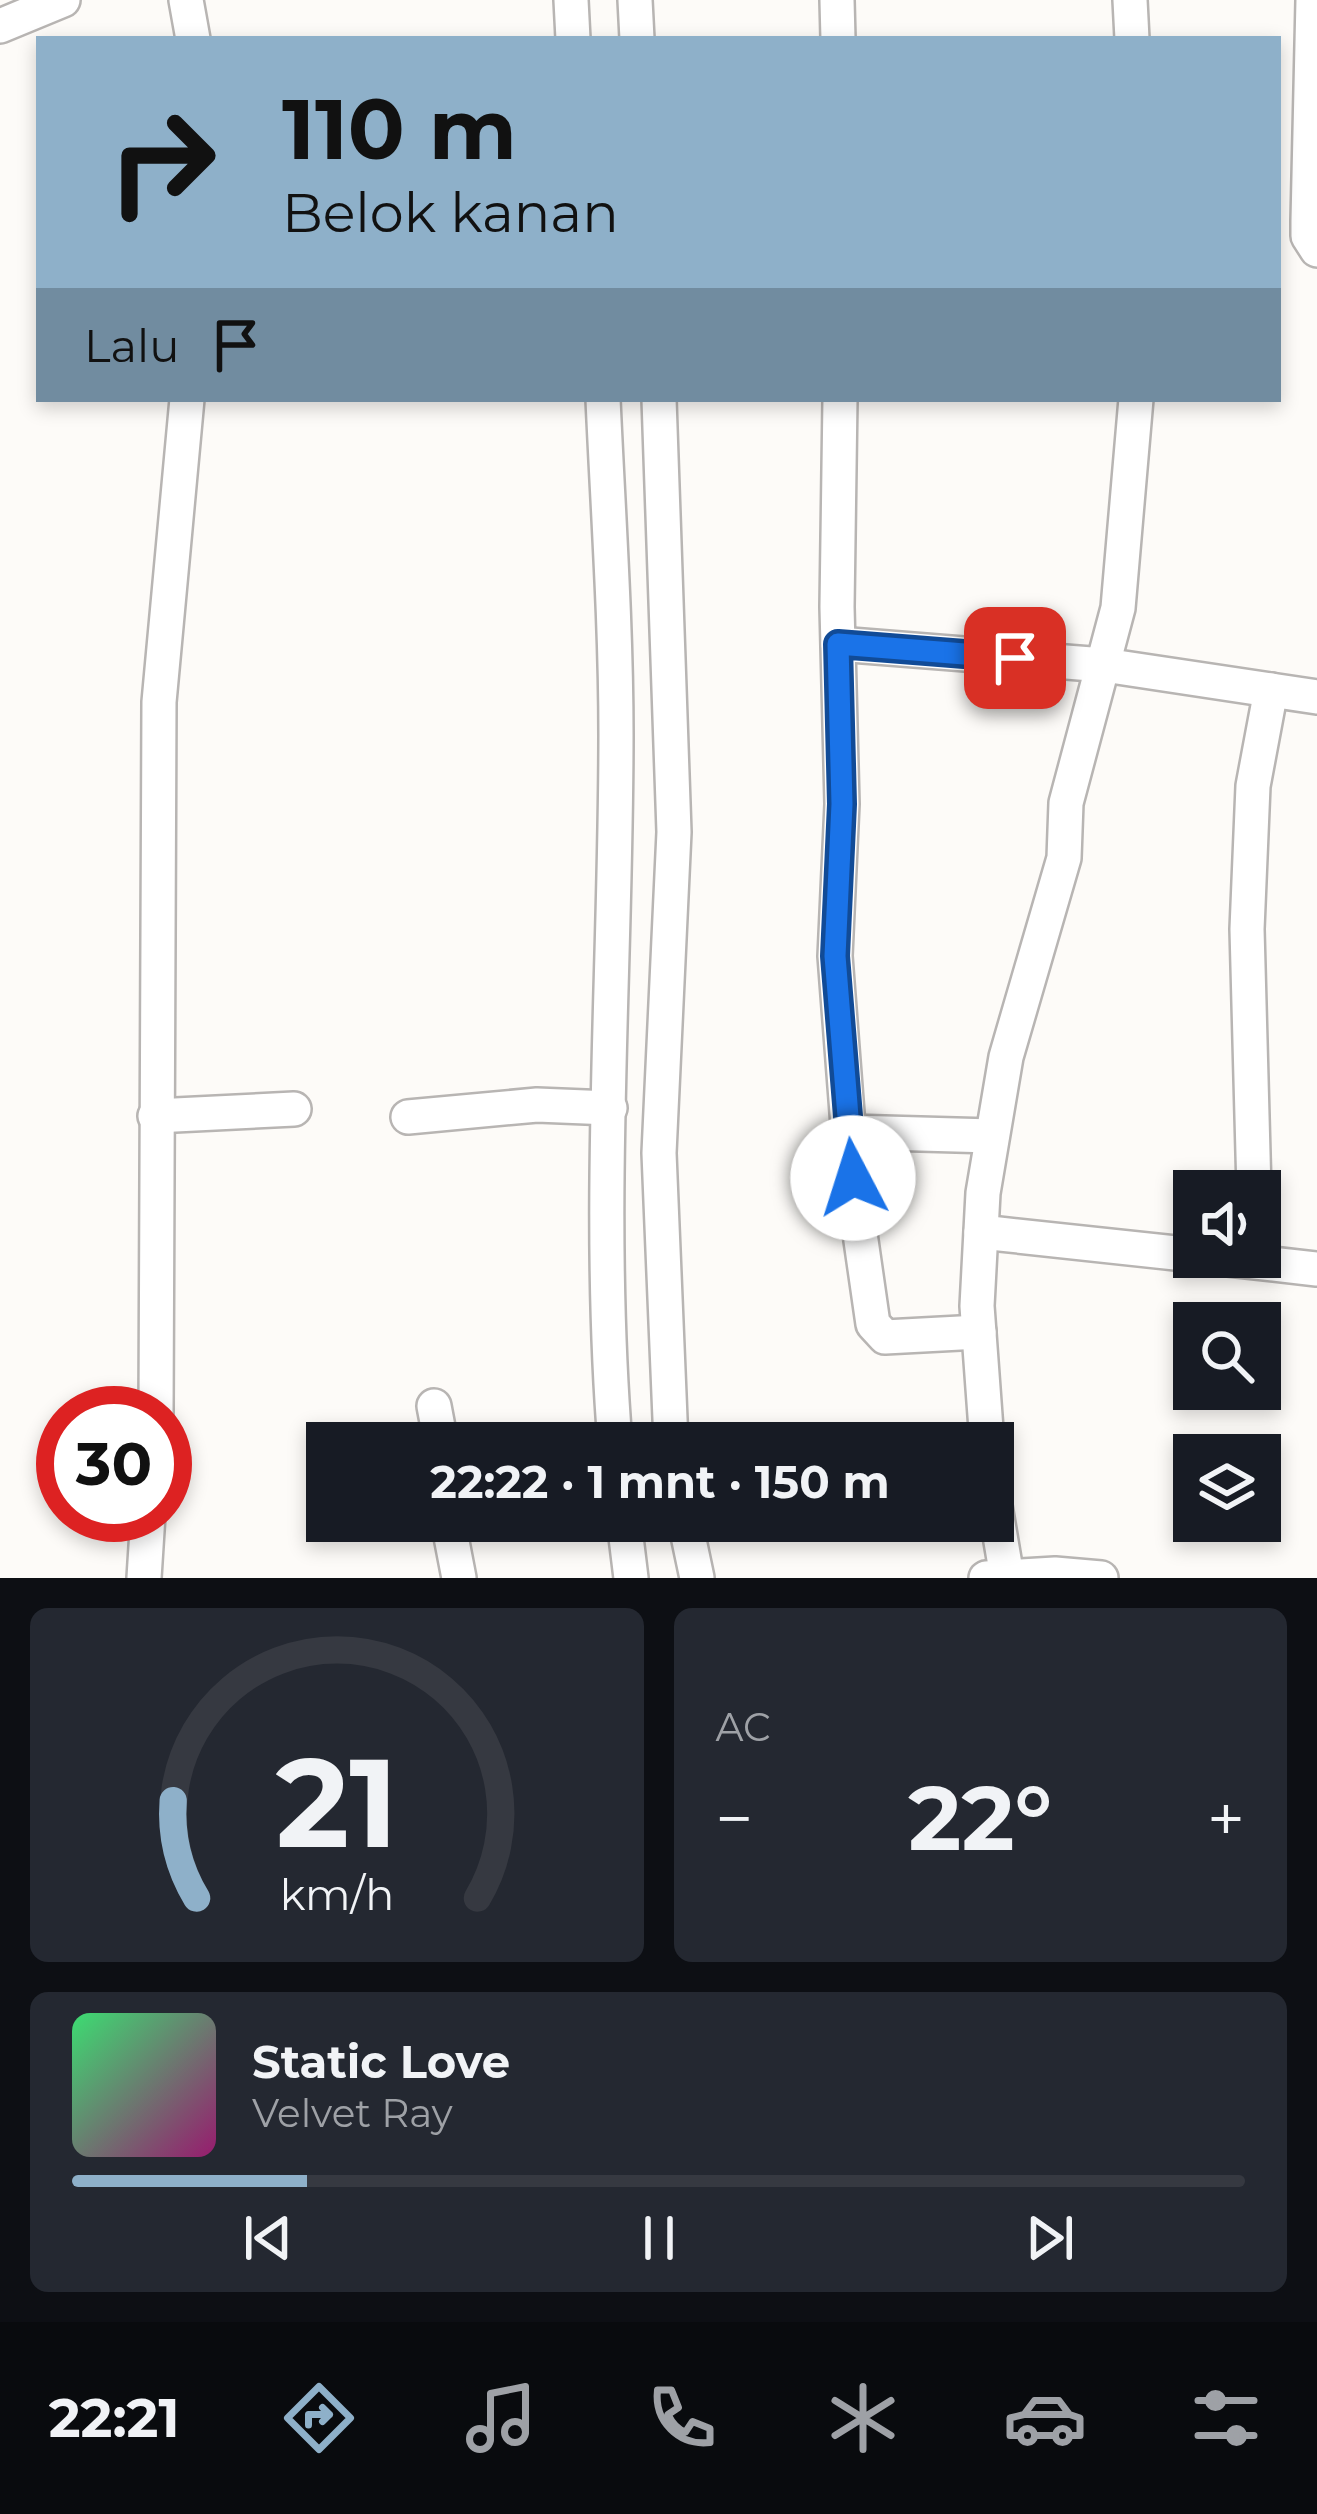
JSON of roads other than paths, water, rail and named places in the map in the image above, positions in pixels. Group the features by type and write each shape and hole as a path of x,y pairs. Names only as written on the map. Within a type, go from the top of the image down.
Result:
{"street":[{"path":"0,26 63,0"},
{"path":"187,0 193,36"},
{"path":"571,0 574,36"},
{"path":"635,0 637,36"},
{"path":"837,0 838,36"},
{"path":"1130,0 1132,36"},
{"path":"1313,0 1308,236 1317,250"},
{"path":"156,1386 159,702 188,402"},
{"path":"603,402 616,734 609,1365 613,1422"},
{"path":"659,402 674,832 659,1153 670,1422"},
{"path":"840,402 842,804 835,956 868,1299 878,1332 898,1338 979,1332"},
{"path":"985,1422 979,1332 981,1232 992,1136 1006,1057 1064,858 1066,803 1118,608 1136,402"},
{"path":"838,644 1103,665 1317,697"},
{"path":"1253,1170 1247,929 1253,786 1271,690"},
{"path":"408,1117 537,1105 610,1108"},
{"path":"155,1116 294,1109"},
{"path":"849,1132 992,1136"},
{"path":"981,1232 1173,1253"},
{"path":"1281,1263 1317,1269"},
{"path":"434,1406 437,1422"},
{"path":"144,1578 146,1542"},
{"path":"452,1542 459,1578"},
{"path":"627,1542 631,1578"},
{"path":"689,1542 697,1578"},
{"path":"1001,1542 1007,1576"},
{"path":"986,1578 1055,1574 1101,1578"}]}
